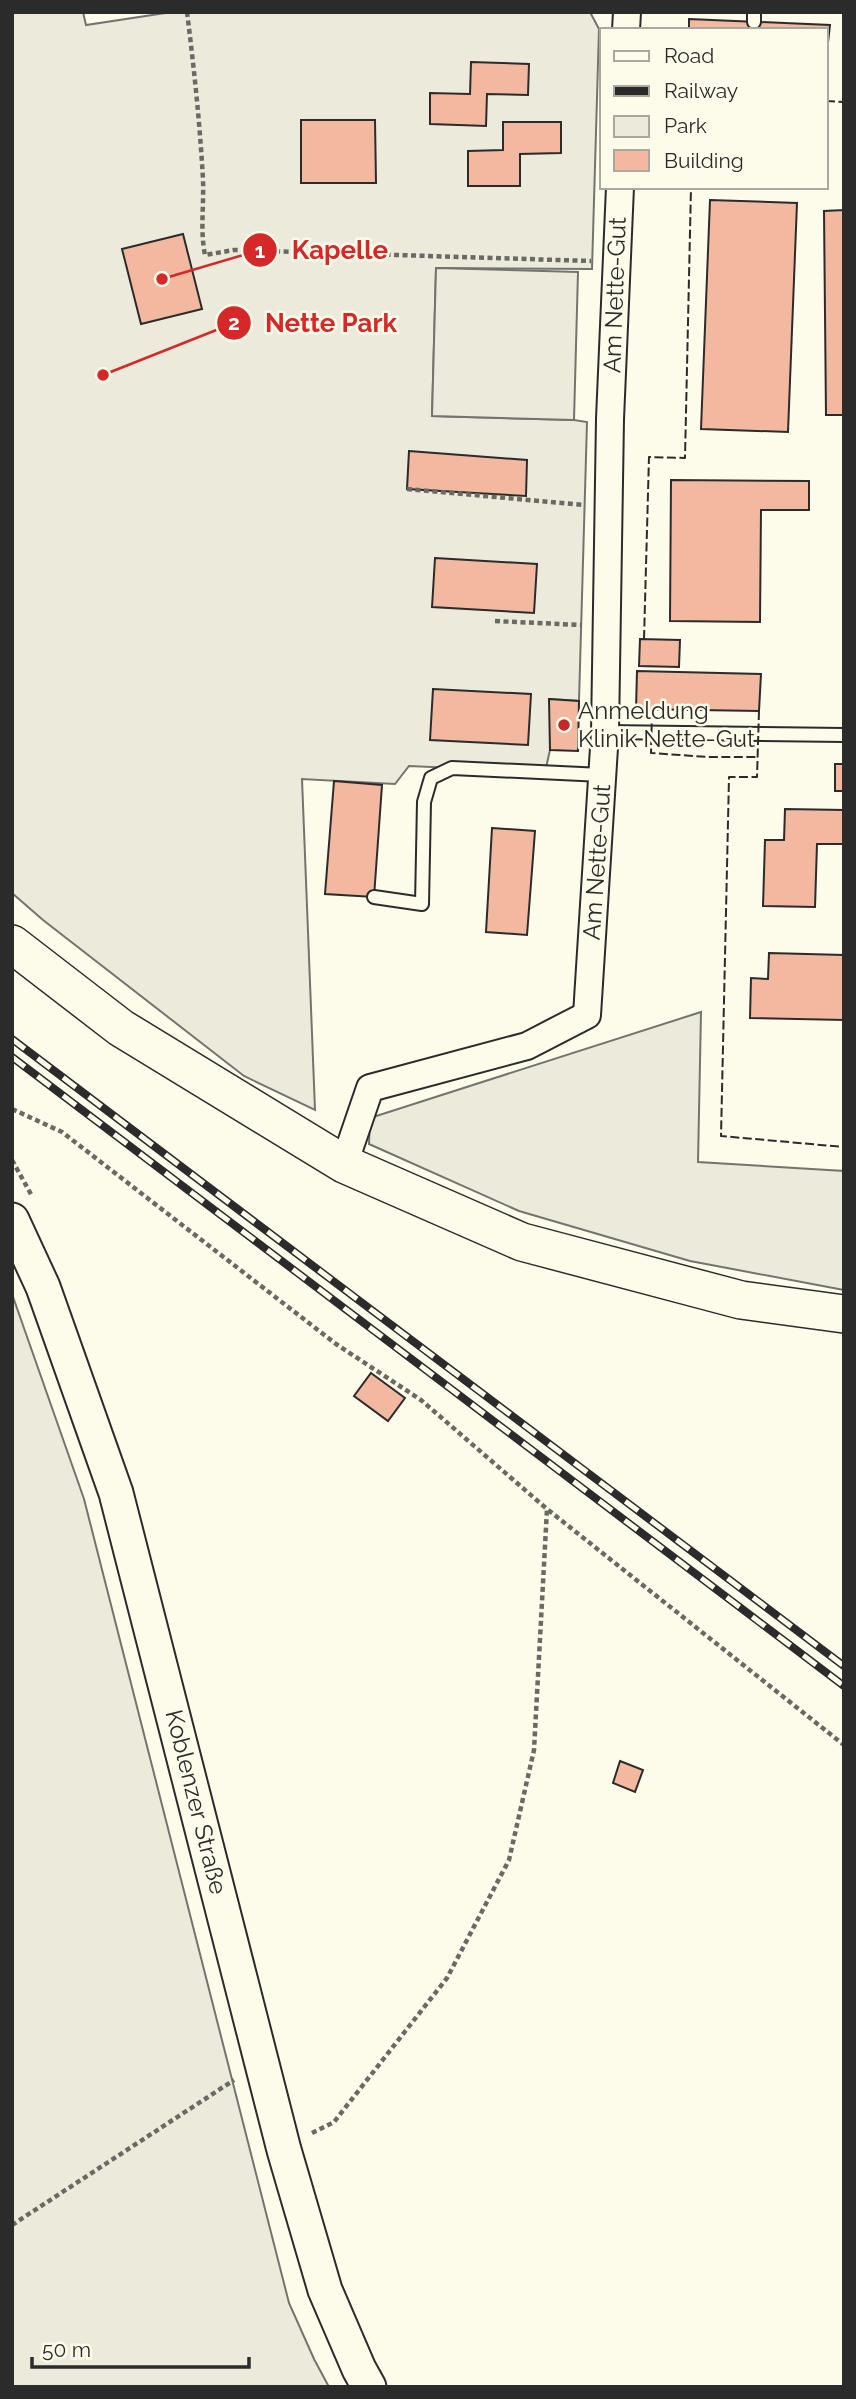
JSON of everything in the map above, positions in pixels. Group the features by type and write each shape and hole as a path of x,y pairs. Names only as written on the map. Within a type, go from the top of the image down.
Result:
{"main road":[{"path":"12,944 121,1028 344,1164 523,1242 741,1300 844,1314"}],"street":[{"name":"Am Nette-Gut","path":"344,1164 370,1088 527,1046 587,1015 605,732 609,507 620,189"},
{"name":"Koblenzer Straße","path":"12,1220 43,1287 116,1493 284,2150 325,2290 369,2387"}],"lane":[{"path":"605,732 844,735"},
{"path":"374,897 422,904 425,802 431,778 452,768 602,775"}],"path":[{"path":"187,12 199,106 204,202 201,231 205,255 234,250 617,262"},
{"path":"407,489 609,507"},
{"path":"495,621 607,626"},
{"path":"12,1109 62,1132 336,1344 421,1400 547,1509 844,1745"},
{"path":"309,2135 334,2122 447,1978 509,1860 534,1750 547,1509"},
{"path":"12,2225 262,2062"}],"green space":[{"path":"12,12 83,12 86,25 172,12 590,12 599,29 592,269 436,268 432,416 587,422 579,701 550,699 550,750 545,772 409,766 395,784 302,779 315,1110 244,1076 12,893"},
{"path":"701,1012 698,1162 844,1171 844,1290 690,1261 519,1211 369,1144 370,1118"},
{"path":"12,1294 84,1499 289,2303 329,2387 12,2387"}],"shaded area":[{"path":"436,268 578,272 574,420 432,416"}],"building":[{"path":"689,19 830,25 828,42 828,28 689,28"},
{"path":"471,62 529,64 528,95 487,94 486,126 430,124 430,93 470,94"},
{"path":"301,120 375,120 376,183 301,183"},
{"path":"503,122 561,122 561,153 520,154 520,186 468,186 468,151 503,150"},
{"path":"710,200 797,203 788,432 701,429"},
{"path":"844,210 844,415 826,415 824,211"},
{"path":"183,234 202,309 141,324 122,249"},
{"path":"409,451 527,460 526,496 407,489"},
{"path":"671,480 809,481 809,510 761,510 760,622 670,621"},
{"path":"435,558 537,564 534,613 432,607"},
{"path":"640,639 680,640 679,667 639,666"},
{"path":"637,671 761,674 759,711 636,709"},
{"path":"433,689 531,694 528,745 430,740"},
{"name":"Anmeldung Klinik Nette-Gut","path":"549,699 579,701 578,751 550,750"},
{"path":"835,764 844,764 844,791 835,791"},
{"path":"334,781 382,785 374,897 325,894"},
{"path":"785,809 844,810 844,844 817,844 815,907 763,906 765,840 784,840"},
{"path":"492,828 535,831 527,935 486,932"},
{"path":"769,953 844,955 844,1020 750,1018 751,978 768,979"},
{"path":"371,1373 405,1398 388,1421 354,1396"},
{"path":"620,1761 643,1770 635,1792 613,1783"}],"railway":[{"path":"12,1039 844,1666"},
{"path":"12,1057 844,1686"}],"fence":[{"path":"828,101 844,102"},
{"path":"644,639 649,457 685,458 691,189"},
{"path":"652,711 651,753 758,757"},
{"path":"759,711 757,777 729,777 721,1136 844,1147"}],"place":[{"name":"Kapelle","path":"162,279"},
{"name":"Nette Park","path":"103,375"},
{"name":"Anmeldung Klinik Nette-Gut","path":"564,725"}]}
